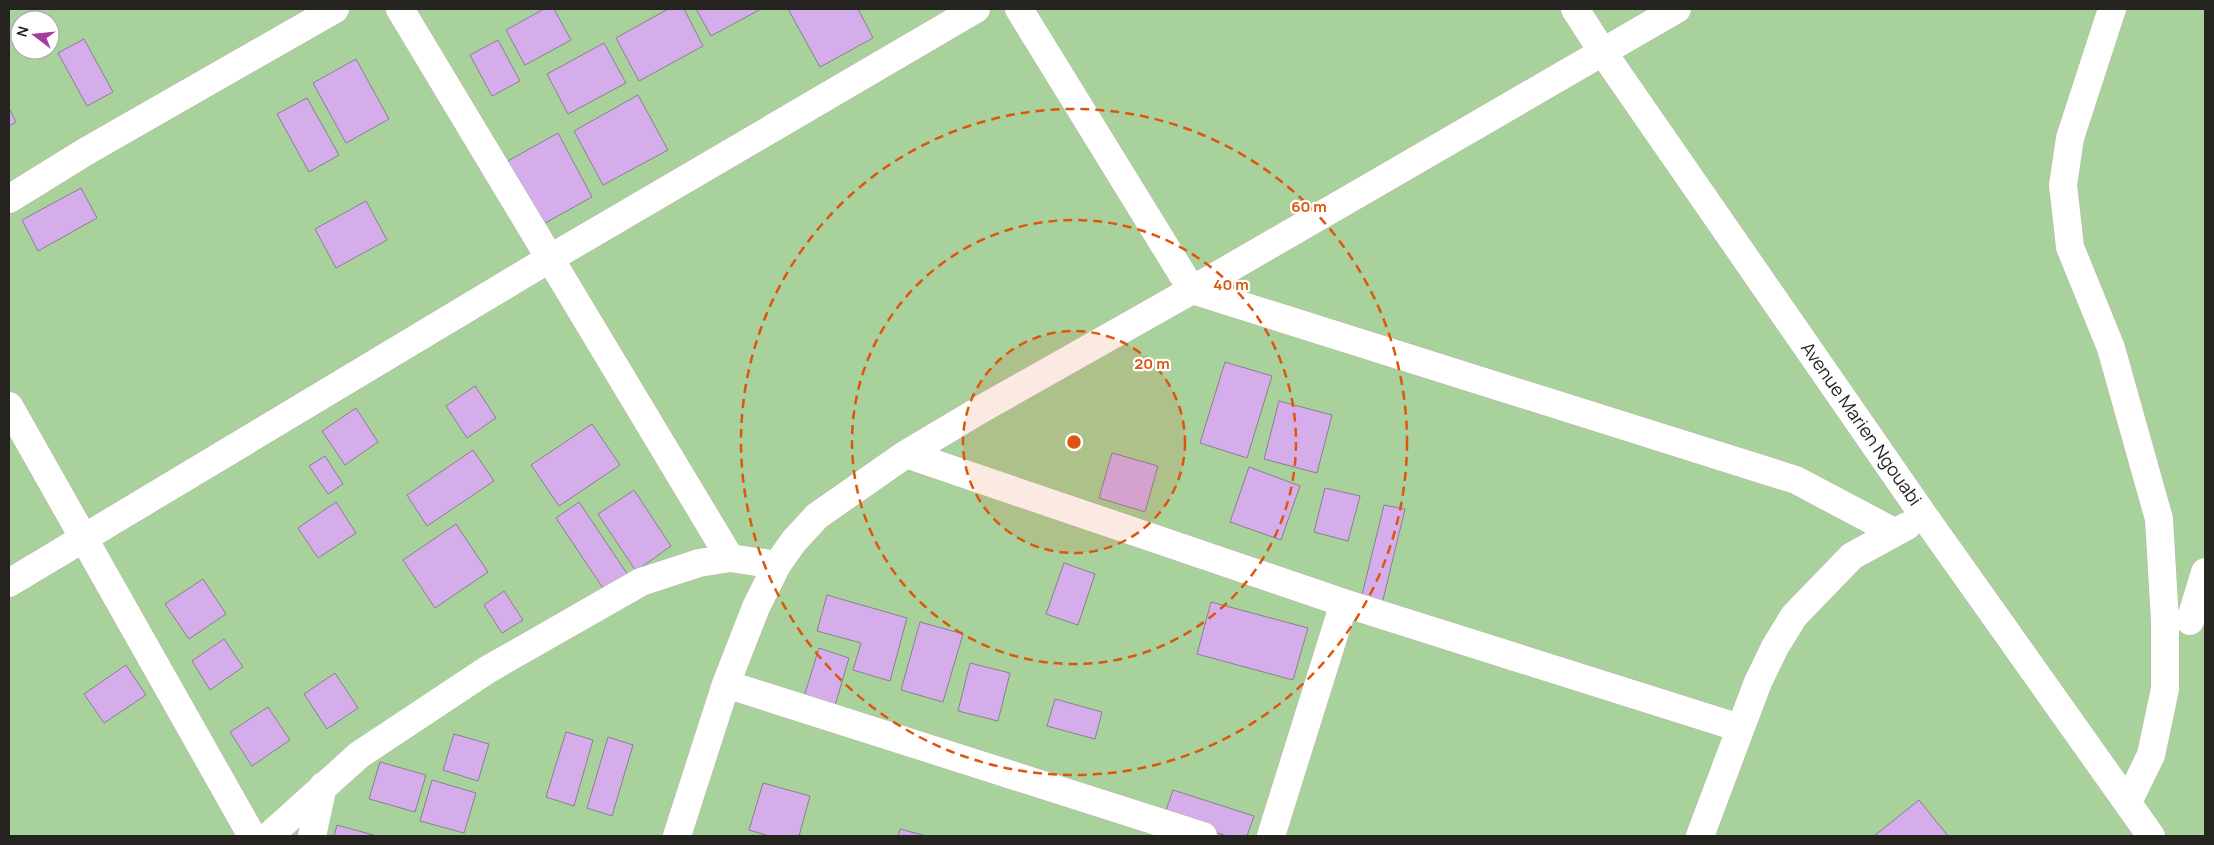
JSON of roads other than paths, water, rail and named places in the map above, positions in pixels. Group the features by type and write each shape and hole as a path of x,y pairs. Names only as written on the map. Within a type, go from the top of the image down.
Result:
{"street":[{"path":"9,199 84,152 335,9"},
{"path":"400,9 730,558"},
{"path":"9,583 550,260 976,9"},
{"path":"1019,9 1192,290 1796,480 1894,532"},
{"name":"Avenue Marien Ngouabi","path":"1575,9 1602,51 1924,516 2151,836"},
{"path":"677,836 726,684 756,607 777,565 794,541 817,516 906,454 985,407 1192,290 1677,9"},
{"path":"2112,9 2070,138 2063,185 2070,247 2111,348 2187,622"},
{"path":"9,406 252,836"},
{"path":"906,454 1344,603 1740,728"},
{"path":"1700,836 1740,728 1775,647 1794,616 1852,556 1924,516"},
{"path":"269,836 359,755 487,670 642,582 699,563 730,558 777,565"},
{"path":"2128,802 2151,755 2165,689 2205,572"},
{"path":"1271,836 1344,603"},
{"path":"726,684 1203,836"},
{"path":"312,836 323,786"}]}
